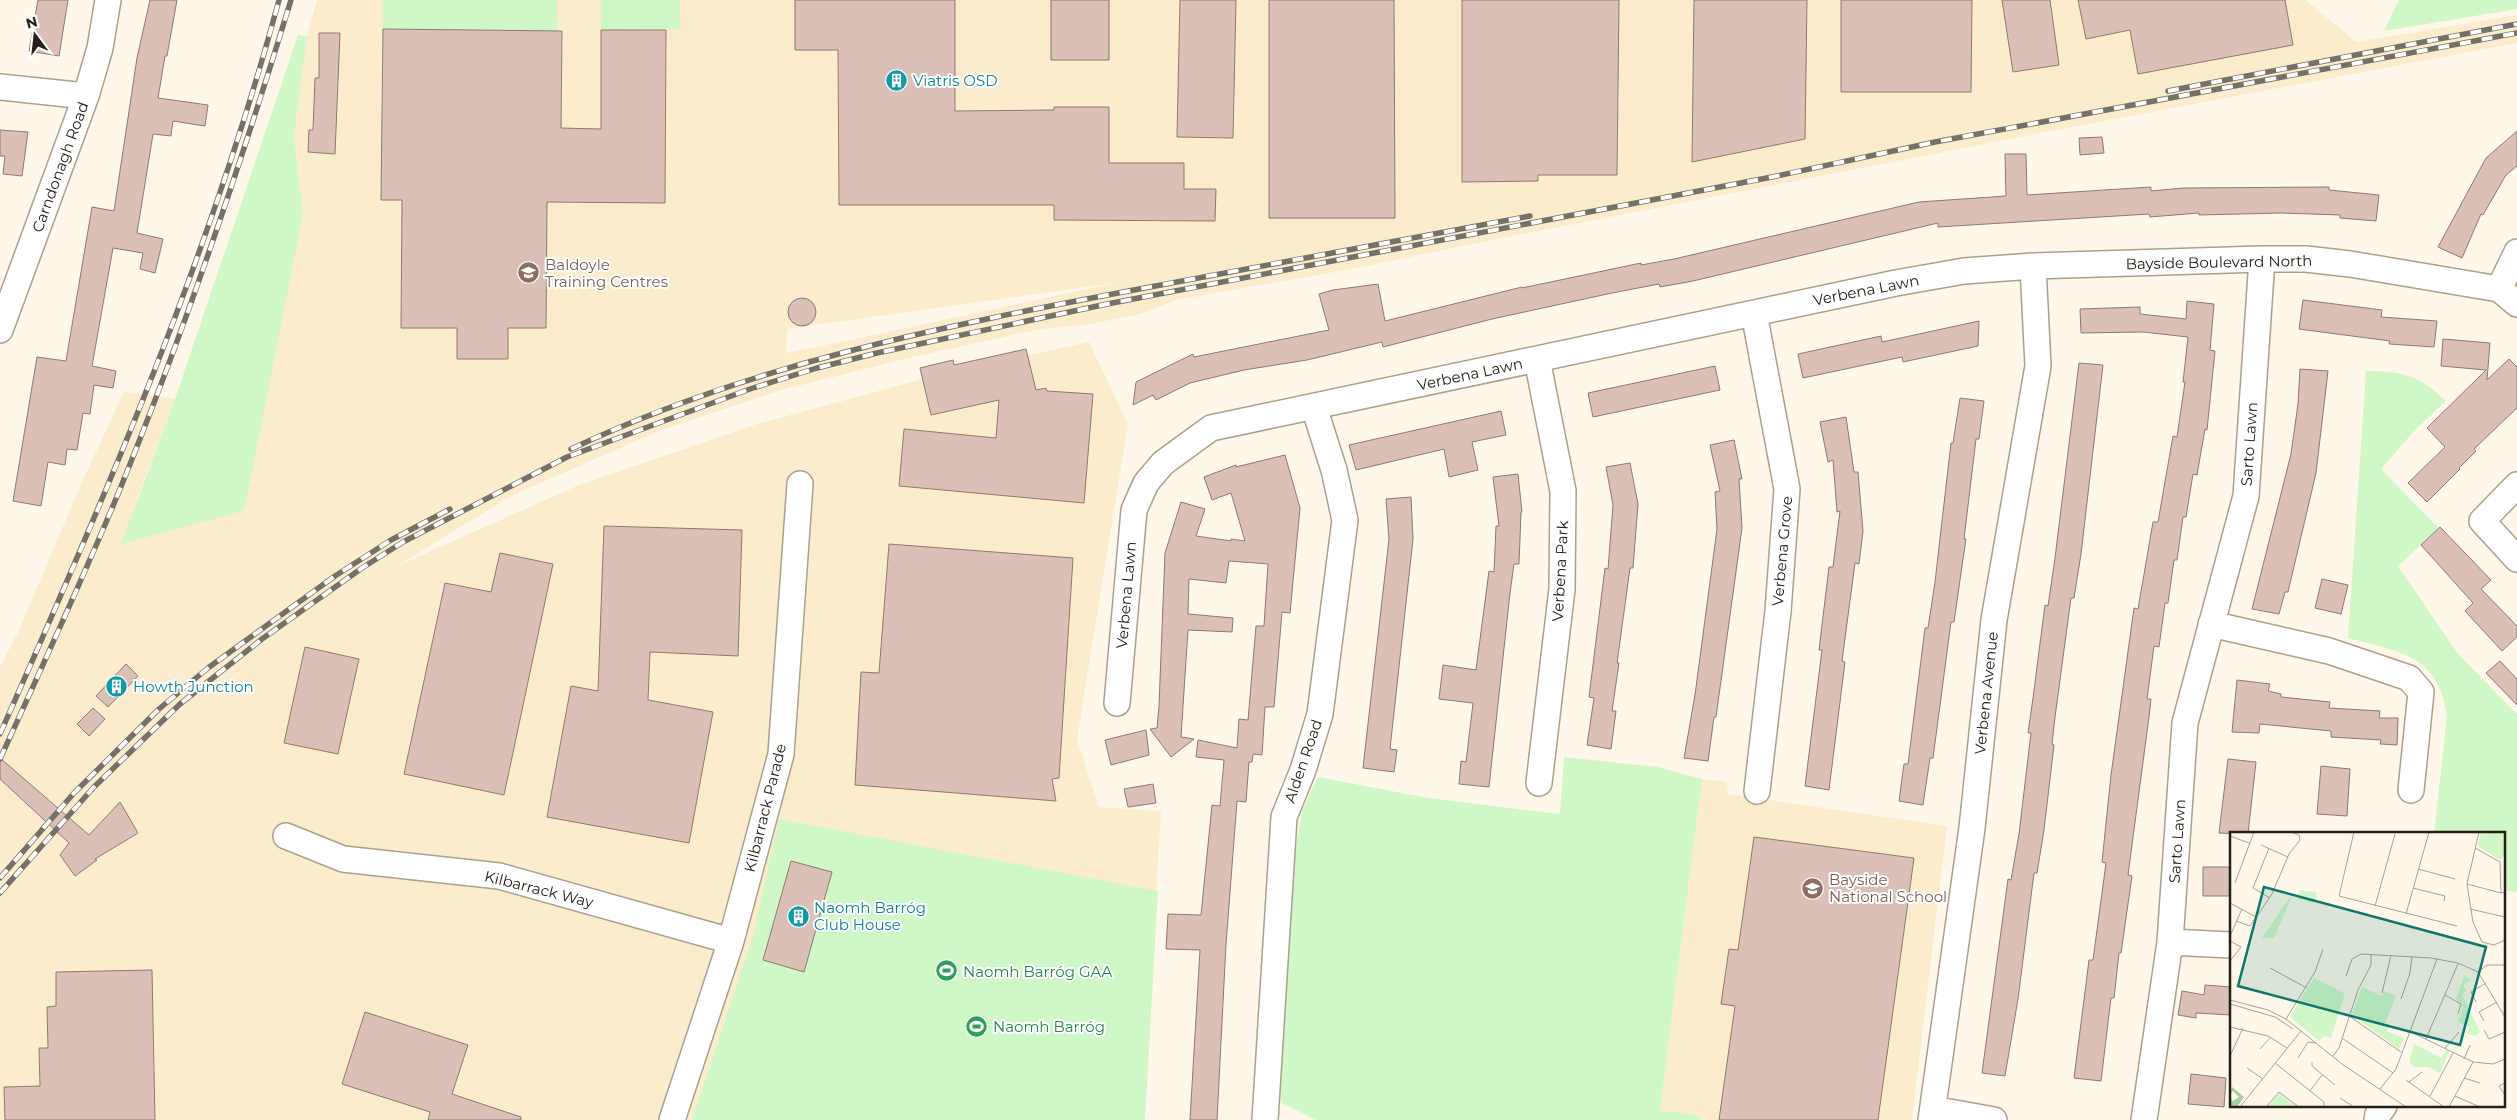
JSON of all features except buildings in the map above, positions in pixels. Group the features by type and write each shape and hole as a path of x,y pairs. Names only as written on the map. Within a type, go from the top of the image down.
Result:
{"street":[{"name":"Carndonagh Road","path":"0,330 86,96 100,48 108,0"},
{"path":"0,87 86,96"},
{"path":"2508,297 2517,252"},
{"name":"Sarto Lawn","path":"2144,1120 2170,942 2186,723 2246,496 2262,259"},
{"name":"Bayside Boulevard North","path":"2033,266 2306,259 2350,264 2508,297"},
{"name":"Verbena Lawn","path":"1117,703 1134,510 1146,483 1163,463 1211,428 1916,279 1964,271 2033,266"},
{"name":"Verbena Avenue","path":"1932,1115 1972,828 1994,620 2038,366 2033,266"},
{"name":"Verbena Grove","path":"1754,313 1788,489 1778,610 1756,791"},
{"name":"Verbena Park","path":"1537,359 1563,491 1562,589 1538,783"},
{"name":"Alden Road","path":"1265,1120 1284,817 1304,770 1320,714 1345,520 1334,470 1314,407"},
{"name":"Kilbarrack Parade","path":"672,1120 731,941 781,754 800,484"},
{"path":"2517,485 2482,521 2517,559"},
{"path":"2212,624 2329,651 2409,678 2421,692 2411,790"},
{"name":"Kilbarrack Way","path":"286,836 343,859 499,876 731,941"},
{"path":"2170,942 2230,945"},
{"path":"2377,1120 2378,1114 2382,1108"},
{"path":"1932,1115 1994,1120"}],"shaded area":[{"path":"317,0 2306,0 2356,42 2517,15 2517,43 2057,130 1352,269 1176,300 1140,314 1085,325 1040,329 905,359 778,391 659,431 511,496 397,566 579,485 757,424 930,377 1089,342 1128,424 1077,739 1099,807 1161,811 1143,1120 0,1120 0,667 18,632 81,484 124,392 175,399 135,504 303,214 294,137 307,36","holes":["1115,283 786,353 787,329"]},
{"name":"Bayside National School","path":"1702,779 1727,782 1728,794 1947,826 1912,1120 1703,1120 1695,1115 1660,1110"}],"green space":[{"path":"383,0 557,0 557,31 383,29"},
{"path":"601,0 680,0 680,29 601,30"},
{"path":"2399,0 2517,0 2517,9 2384,31"},
{"path":"298,35 307,36 294,137 303,214 245,508 243,511 121,544 175,399"},
{"path":"2366,371 2390,372 2418,380 2446,401 2414,431 2381,469 2439,528 2398,566 2458,654 2517,714 2517,892 2504,890 2504,832 2434,832 2447,716 2442,695 2435,680 2425,668 2399,652 2348,638"},
{"path":"1564,757 1657,767 1702,779 1660,1110 1695,1115 1703,1120 1316,1120 1282,1103 1278,1089 1293,861 1302,812 1318,777 1428,798 1560,814"},
{"name":"Naomh Barróg GAA","path":"779,819 1158,891 1145,1120 692,1120 753,936"}],"railway":[{"path":"0,734 117,463 189,280 222,188 279,0"},
{"path":"0,759 90,561 166,372 252,125 291,0"},
{"path":"2168,91 2517,24"},
{"path":"0,893 94,787 180,704 262,639 362,568 403,542 567,457 750,389 817,368 877,353 1107,304 1772,177 1935,142 2517,33"},
{"path":"571,449 638,420 707,394 777,371 919,334 1062,304 1530,216"},
{"path":"0,878 74,793 159,709 208,668 335,576 391,540 450,509"}],"place":[{"name":"Viatris OSD","path":"897,80"},
{"name":"Baldoyle Training Centres","path":"529,273"},
{"name":"Howth Junction","path":"117,686"},
{"name":"Bayside National School","path":"1813,888"},
{"name":"Naomh Barróg Club House","path":"798,916"},
{"name":"Naomh Barróg GAA","path":"947,971"},
{"name":"Naomh Barróg","path":"977,1026"}]}
